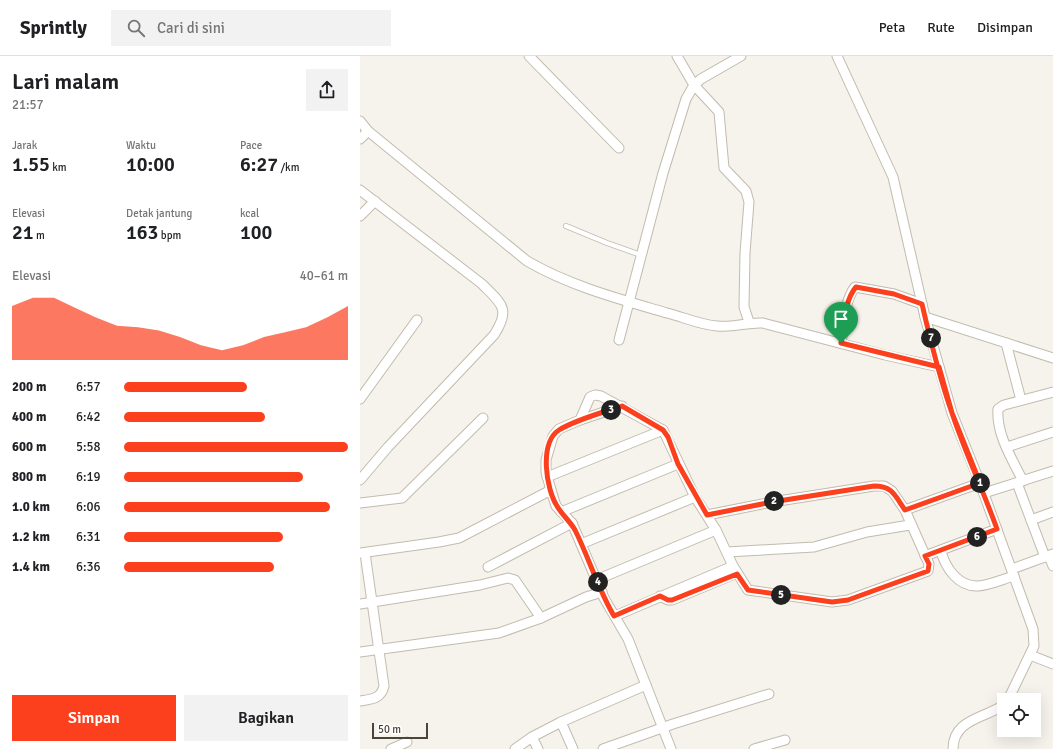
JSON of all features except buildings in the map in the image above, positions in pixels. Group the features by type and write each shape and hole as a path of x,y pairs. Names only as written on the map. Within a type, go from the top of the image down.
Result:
{"street":[{"path":"530,56 619,148"},
{"path":"677,56 694,85 719,112 724,168 746,191 750,202 745,253 744,307 749,322"},
{"path":"619,340 667,158 686,99 694,85 741,56"},
{"path":"837,56 893,177 925,317 952,413 984,493 1013,572 1035,639 1030,655 1011,693"},
{"path":"360,121 368,131 526,261 551,275 628,302 715,326 734,327 749,322 763,323 939,367"},
{"path":"360,139 368,131"},
{"path":"360,190 482,284 498,299 503,310 503,322 494,335 388,447 360,480"},
{"path":"360,216 375,201"},
{"path":"841,343 847,306 851,293 856,287 894,294 922,304"},
{"path":"925,317 1053,358"},
{"path":"360,399 417,320"},
{"path":"1006,343 1021,400"},
{"path":"1053,392 1004,405 998,409 997,416 1020,482 1031,520 1053,566"},
{"path":"580,420 590,397 594,395 622,406 663,430 668,437 678,464 695,497 716,530 735,570 748,590 832,602 848,600 928,571 929,564 910,525 905,510 892,491 884,486 874,486 772,502 707,515"},
{"path":"622,406 580,420 560,430 554,436 546,460 547,476 556,506 572,523 596,580 638,661 671,749"},
{"path":"360,503 402,498 483,418"},
{"path":"547,476 663,430"},
{"path":"1007,447 1053,432"},
{"path":"561,512 678,464"},
{"path":"984,493 1053,471"},
{"path":"905,510 980,483"},
{"path":"360,701 376,699 382,693 384,686 380,649 362,553 459,538 550,490"},
{"path":"581,544 695,497"},
{"path":"1031,520 1053,512"},
{"path":"488,567 572,523"},
{"path":"727,552 814,546 867,532 910,525"},
{"path":"925,556 997,529"},
{"path":"596,580 716,530"},
{"path":"941,551 948,569 958,579 970,585 986,585 1049,556"},
{"path":"614,616 660,596 735,570"},
{"path":"360,604 480,585 508,578 515,580 541,618"},
{"path":"360,652 499,633 541,618 567,605 602,592"},
{"path":"1030,655 1053,664"},
{"path":"515,749 532,737 561,722 646,685"},
{"path":"603,749 769,694"},
{"path":"953,749 954,737 961,728 974,718 997,707"},
{"path":"561,722 573,749"},
{"path":"532,737 538,749"},
{"path":"754,749 785,740"},
{"path":"391,749 407,742"}],"lane":[{"path":"566,226 641,255"}],"route":[{"path":"841,343 847,306 851,293 856,287 894,294 922,304 952,413 966,448 980,483 997,529 925,556 929,564 928,571 848,600 820,602 748,590 737,574 672,600 668,600 660,596 614,616 604,598 572,523 556,506 550,490 546,472 546,460 554,436 560,430 580,420 622,406 663,430 668,437 678,464 695,497 707,515 772,502 874,486 884,486 892,491 905,510 980,483 952,413 939,367 841,343"}]}
